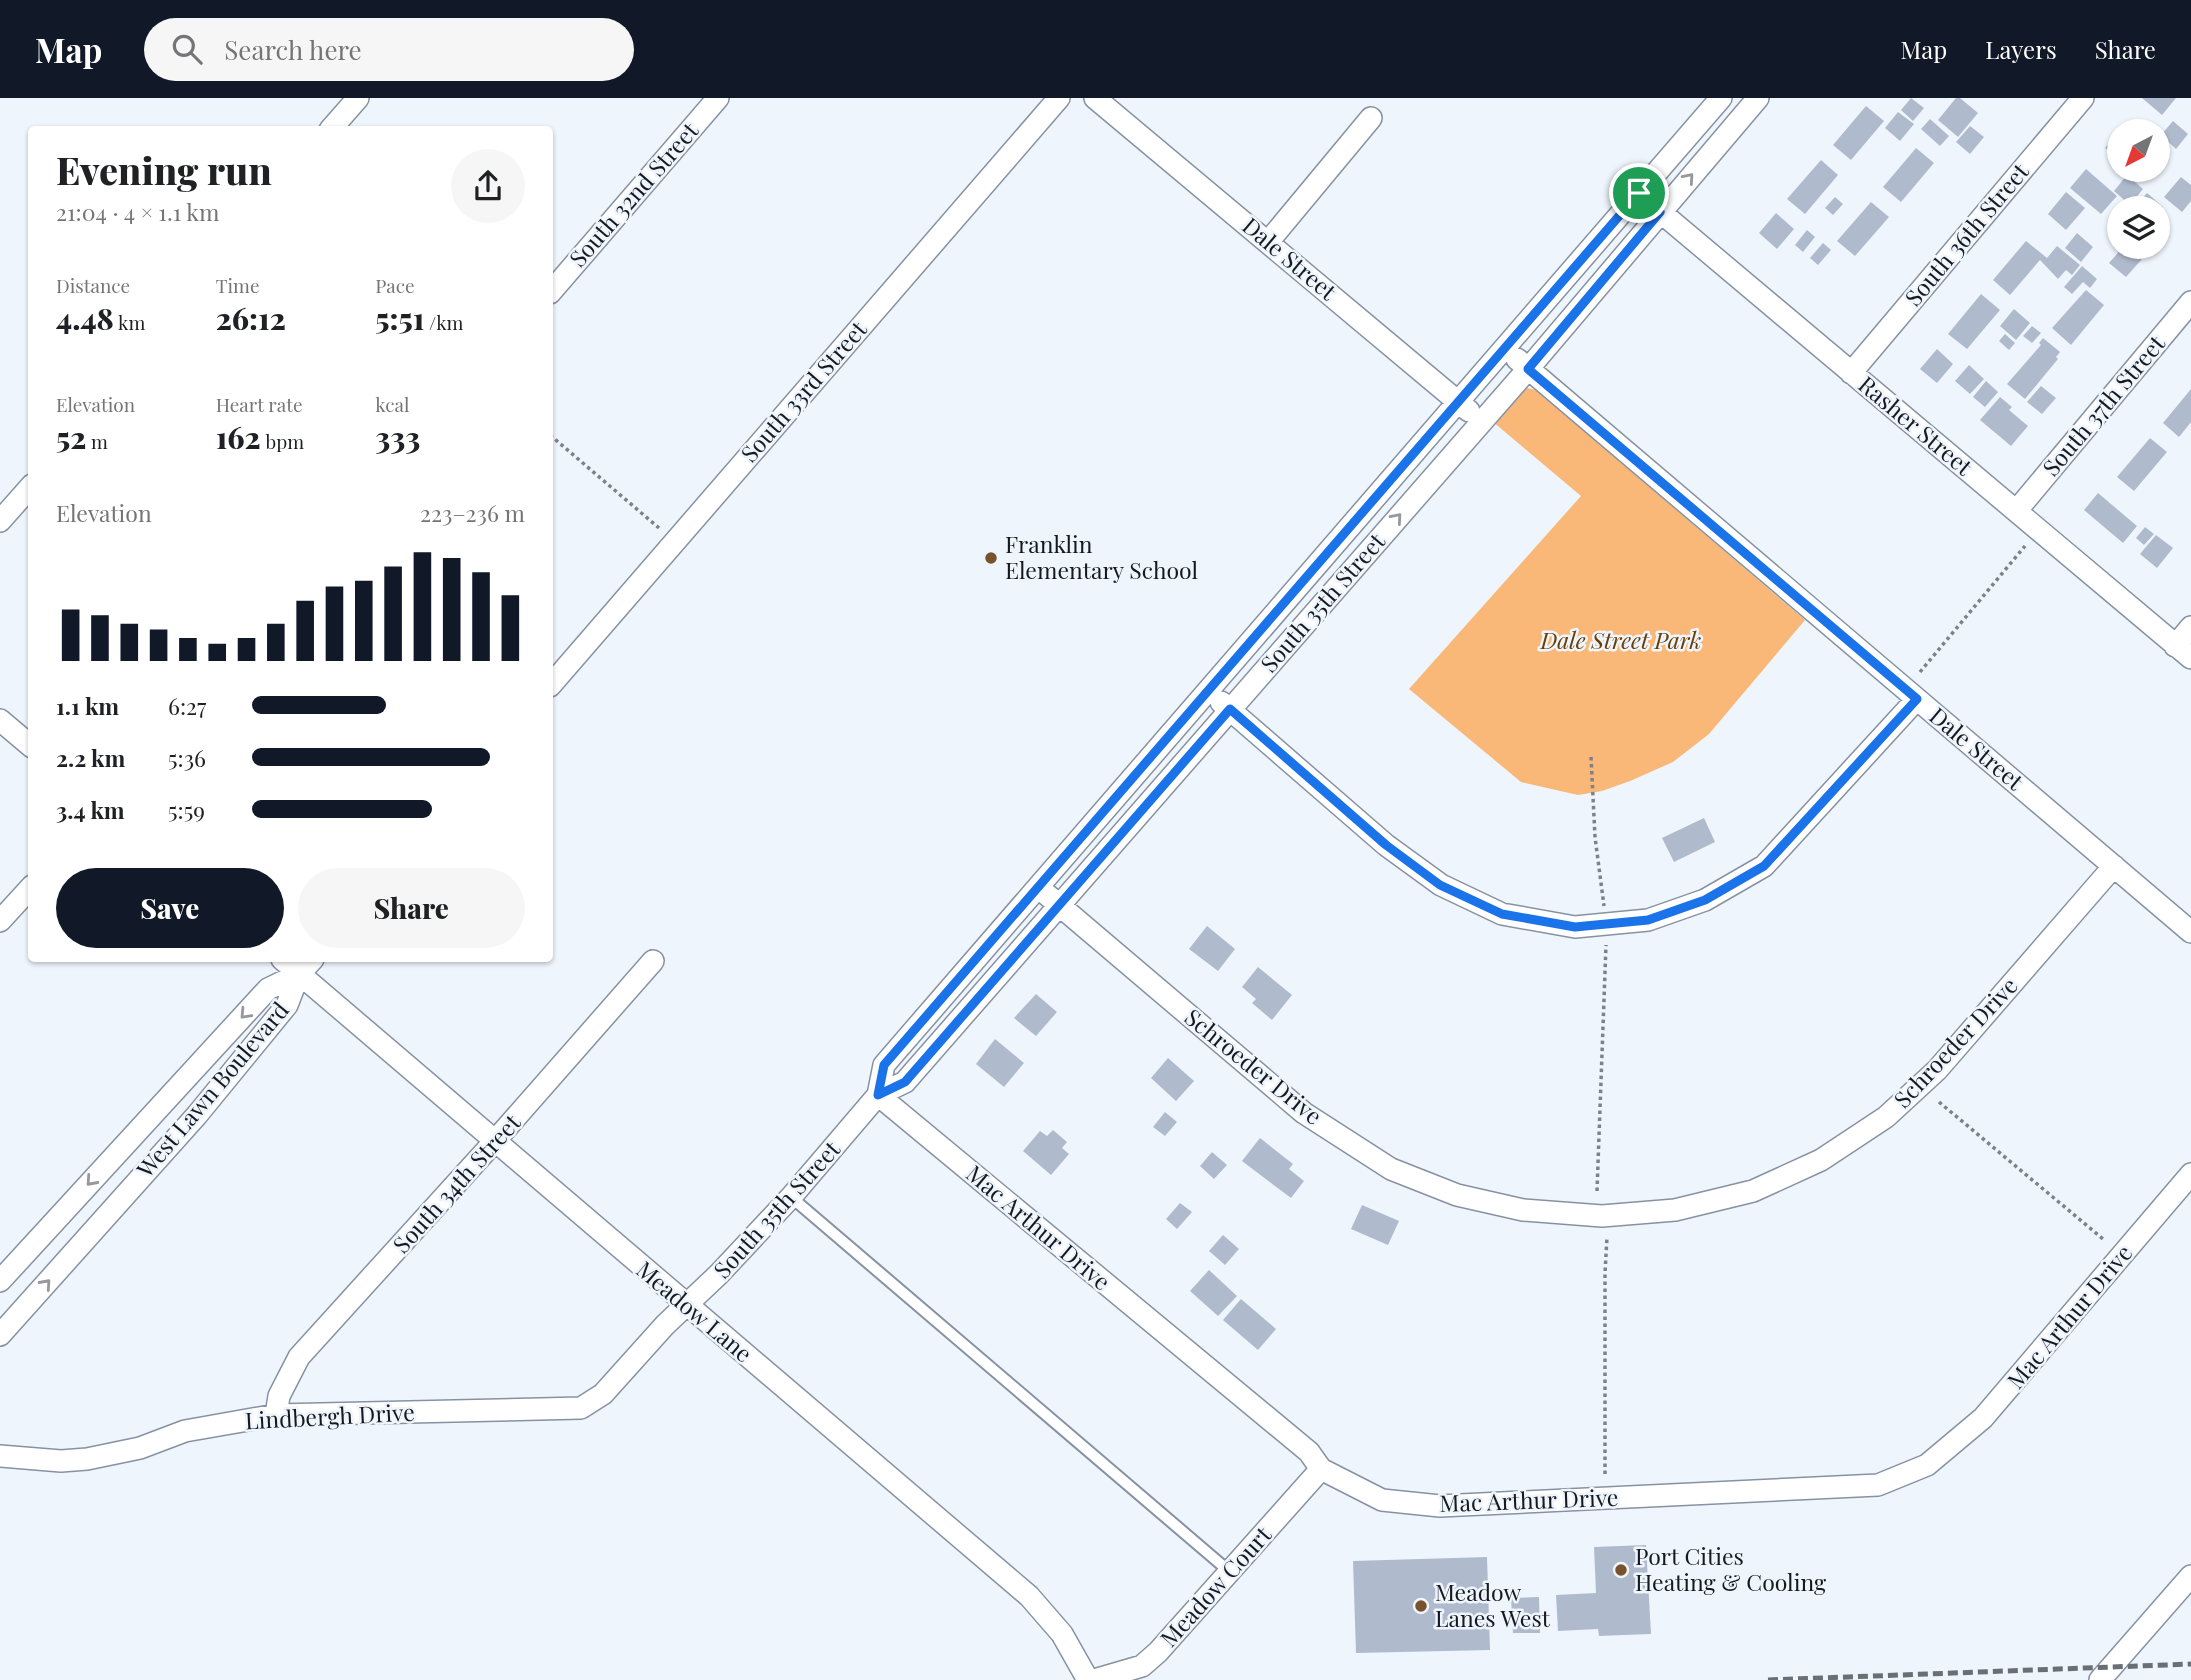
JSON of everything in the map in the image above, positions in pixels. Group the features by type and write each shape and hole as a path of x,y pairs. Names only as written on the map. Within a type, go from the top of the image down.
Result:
{"street":[{"path":"334,126 358,98"},
{"name":"South 32nd Street","path":"553,290 718,98"},
{"name":"South 33rd Street","path":"553,683 1059,98"},
{"name":"Dale Street","path":"1095,98 1481,422"},
{"name":"South 35th Street","path":"878,1095 884,1065 1721,98"},
{"name":"South 35th Street","path":"581,1408 603,1394 664,1325 687,1306 791,1197 878,1095 905,1082 1528,369 1758,98"},
{"name":"South 36th Street","path":"1851,373 2082,98"},
{"path":"1269,242 1371,118"},
{"name":"Rasher Street","path":"1639,193 2183,652"},
{"name":"South 37th Street","path":"2017,510 2191,302"},
{"name":"Dale Street","path":"1505,349 2191,932"},
{"path":"0,521 28,490"},
{"path":"2183,652 2191,627"},
{"path":"1209,691 1386,845 1440,885 1502,914 1575,927 1648,920 1705,900 1764,866 1917,699"},
{"path":"0,720 28,744"},
{"name":"Schroeder Drive","path":"1039,888 1304,1113 1391,1169 1457,1195 1523,1210 1602,1216 1675,1210 1753,1191 1821,1160 1886,1117 1937,1070 2114,866"},
{"path":"0,921 28,890"},
{"name":"South 34th Street","path":"276,1415 279,1396 299,1357 653,961"},
{"name":"Meadow Lane","path":"306,967 494,1142 1029,1596 1062,1634 1088,1680"},
{"name":"West Lawn Boulevard","path":"0,1281 268,989 306,967"},
{"name":"West Lawn Boulevard","path":"0,1335 197,1115 287,1005 306,967"},
{"name":"Mac Arthur Drive","path":"878,1095 1309,1452 1321,1469 1381,1500 1440,1506 1878,1485 1927,1465 1983,1418 2191,1174"},
{"name":"Lindbergh Drive","path":"0,1456 61,1461 87,1459 139,1448 185,1431 276,1415 581,1408"},
{"name":"Meadow Court","path":"1094,1680 1142,1666 1158,1652 1321,1469"},
{"path":"2100,1680 2191,1576"}],"lane":[{"path":"791,1197 1230,1572"}],"path":[{"path":"553,438 659,528"},
{"path":"1920,672 2025,546"},
{"path":"1591,757 1595,837 1606,925 1597,1191"},
{"path":"1939,1102 2103,1240"},
{"path":"1605,1474 1605,1273 1608,1237"}],"green space":[{"name":"Dale Street Park","path":"1522,389 1536,390 1805,620 1709,734 1673,762 1602,791 1578,795 1521,782 1409,689 1581,496 1492,421"}],"building":[{"path":"1911,98 1924,108 1913,121 1901,110"},
{"path":"1956,98 1960,98 1978,113 1958,137 1938,120"},
{"path":"2142,98 2176,98 2162,115"},
{"path":"1866,106 1884,121 1851,160 1833,145"},
{"path":"1898,112 1914,124 1900,141 1885,128"},
{"path":"1930,119 1949,136 1940,146 1921,129"},
{"path":"2173,121 2188,134 2176,149 2170,143 2170,124"},
{"path":"1970,126 1984,137 1970,154 1956,142"},
{"path":"1916,148 1934,163 1901,202 1883,187"},
{"path":"1821,160 1838,175 1805,214 1787,199"},
{"path":"2086,169 2117,196 2107,196 2107,207 2101,214 2070,188"},
{"path":"2181,177 2191,185 2191,201 2182,212 2170,202 2170,196 2165,196"},
{"path":"2121,182 2135,182 2143,189 2137,196 2120,196 2114,191"},
{"path":"2066,192 2085,208 2066,230 2048,214"},
{"path":"1835,197 1843,204 1833,215 1825,208"},
{"path":"1871,202 1889,217 1855,256 1837,241"},
{"path":"1776,213 1794,229 1777,249 1759,233"},
{"path":"1807,230 1815,237 1803,252 1795,245"},
{"path":"2077,233 2093,247 2081,262 2065,248"},
{"path":"2026,241 2047,258 2057,246 2080,265 2072,275 2066,270 2058,279 2040,260 2010,295 1993,280"},
{"path":"1823,243 1831,250 1818,265 1810,258"},
{"path":"2112,259 2142,259 2126,277 2109,263"},
{"path":"2082,266 2097,279 2090,288 2083,282 2072,294 2064,287"},
{"path":"2086,290 2104,305 2071,345 2052,328"},
{"path":"1981,294 2000,310 1967,349 1948,334"},
{"path":"2014,309 2030,323 2016,340 2000,326"},
{"path":"2032,326 2041,333 2032,343 2023,336"},
{"path":"2005,334 2015,343 2009,350 1999,341"},
{"path":"2043,338 2060,352 2056,357 2058,359 2025,399 2007,384 2041,345 2039,343"},
{"path":"1937,349 1953,364 1937,383 1920,369"},
{"path":"1969,365 1984,379 1970,394 1955,381"},
{"path":"1986,381 1998,392 1985,407 1973,397"},
{"path":"2041,386 2056,398 2042,414 2027,402"},
{"path":"2191,389 2191,422 2179,437 2163,423"},
{"path":"2000,397 2012,407 2009,410 2028,426 2011,446 1980,420"},
{"path":"2150,438 2167,452 2134,491 2117,477"},
{"path":"2098,493 2137,526 2123,543 2084,510"},
{"path":"2145,527 2154,534 2144,545 2136,538"},
{"path":"2156,535 2173,548 2157,568 2140,554"},
{"path":"1704,818 1715,842 1674,862 1662,838"},
{"path":"1207,926 1235,949 1218,971 1189,949"},
{"path":"1258,967 1292,995 1272,1020 1252,1003 1256,999 1242,987"},
{"path":"1036,994 1057,1012 1036,1036 1014,1018"},
{"path":"995,1039 1024,1063 1004,1087 976,1064"},
{"path":"1168,1058 1194,1081 1176,1101 1151,1078"},
{"path":"1165,1112 1177,1122 1165,1136 1153,1127"},
{"path":"1053,1130 1067,1142 1062,1148 1069,1154 1051,1175 1023,1151 1040,1131 1047,1136"},
{"path":"1260,1138 1293,1164 1289,1169 1304,1181 1291,1198 1242,1161"},
{"path":"1212,1152 1227,1165 1214,1179 1200,1166"},
{"path":"1180,1203 1192,1212 1177,1229 1166,1219"},
{"path":"1362,1205 1399,1221 1388,1245 1351,1229"},
{"path":"1223,1235 1239,1249 1225,1265 1209,1251"},
{"path":"1209,1270 1237,1296 1218,1316 1190,1291"},
{"path":"1241,1299 1276,1329 1258,1350 1223,1320"},
{"name":"Port Cities Heating & Cooling","path":"1646,1545 1651,1634 1599,1636 1598,1629 1558,1631 1556,1595 1596,1593 1594,1547"},
{"name":"Meadow Lanes West","path":"1487,1557 1490,1650 1356,1653 1353,1561"},
{"path":"1539,1597 1540,1633 1513,1633 1511,1598"}],"railway":[{"path":"1768,1680 2191,1664"}],"place":[{"name":"Franklin Elementary School","path":"991,558"},
{"name":"Port Cities Heating & Cooling","path":"1621,1570"},
{"name":"Meadow Lanes West","path":"1421,1606"}],"route":[{"path":"1639,193 1660,212 1528,369 1917,699 1764,866 1705,900 1648,920 1575,927 1502,914 1440,885 1386,845 1230,709 905,1082 878,1095 884,1065 1639,193"}]}
